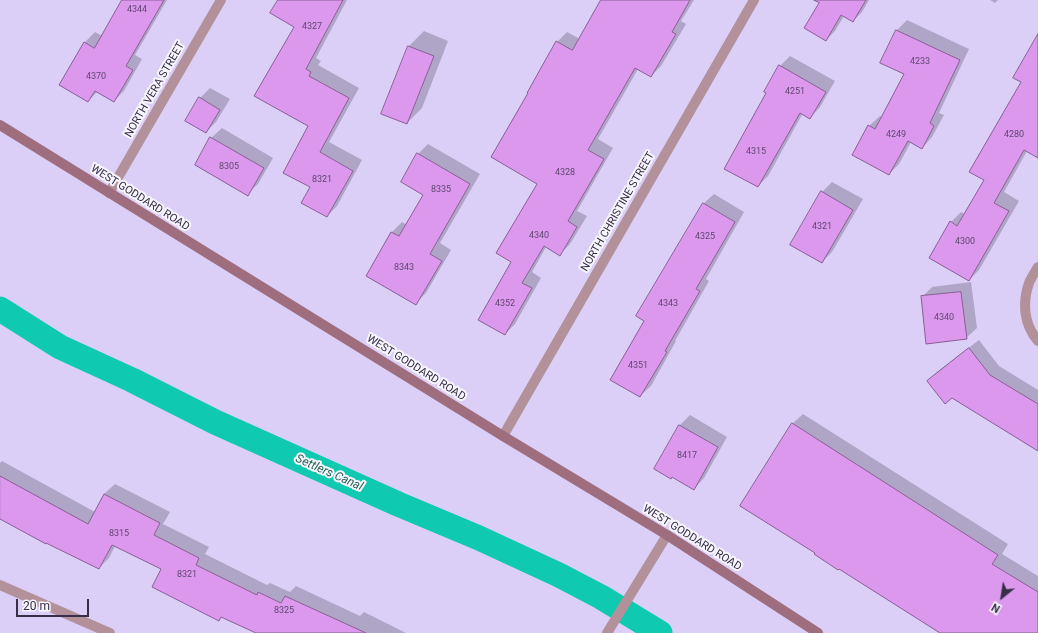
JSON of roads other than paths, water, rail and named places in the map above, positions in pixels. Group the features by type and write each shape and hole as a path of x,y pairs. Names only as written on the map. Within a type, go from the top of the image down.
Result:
{"street":[{"name":"NORTH VERA STREET","path":"109,192 221,0"},
{"name":"NORTH CHRISTINE STREET","path":"503,436 754,0"},
{"name":"WEST GODDARD ROAD","path":"0,125 503,436 667,535 818,633"},
{"path":"1038,267 1029,282 1025,299 1025,317 1033,335 1038,340"},
{"path":"607,633 667,535"},
{"path":"0,585 110,633"}],"waterway":[{"name":"Settlers Canal","path":"0,309 60,347 132,380 215,422 398,504 479,538 559,575 601,597 660,633"}]}
